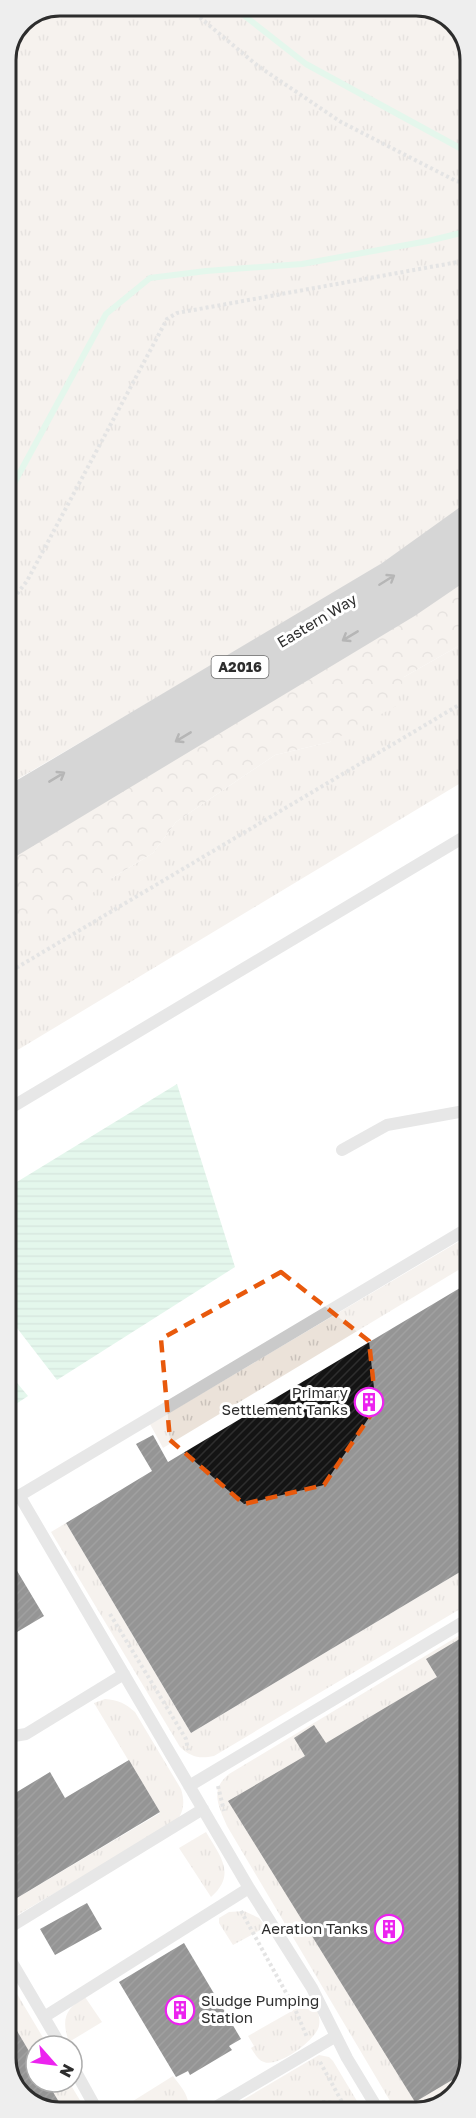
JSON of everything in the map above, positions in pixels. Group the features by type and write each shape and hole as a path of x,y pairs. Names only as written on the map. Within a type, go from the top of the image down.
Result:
{"main road":[{"name":"Eastern Way","path":"16,836 260,673 459,528"},
{"name":"Eastern Way","path":"16,801 260,673 409,600 459,566"}],"lane":[{"path":"16,1104 459,840"},
{"path":"342,1150 387,1125 459,1112"},
{"path":"16,1497 459,1234"},
{"path":"19,1495 249,1888 312,1988 346,2058 373,2102"},
{"path":"189,1786 459,1625"},
{"path":"16,1736 26,1734 124,1674"},
{"path":"16,1923 203,1809"},
{"path":"44,2017 249,1888"},
{"path":"16,1969 54,2034"},
{"path":"225,2101 336,2036"},
{"path":"84,2087 92,2101"}],"path":[{"path":"198,16 258,66 341,122 459,182"},
{"path":"16,596 27,581 167,319 177,313 459,262"},
{"path":"16,968 459,705"},
{"path":"106,1608 186,1739 189,1751"},
{"path":"215,1830 226,1817 218,1790 220,1782"},
{"path":"233,1897 295,2009 313,2049 342,2102"}],"highlighted area":[{"path":"281,1272 369,1341 376,1407 324,1485 244,1504 170,1440 161,1339"}],"green space":[{"path":"61,16 418,17 440,24 454,39 459,52 459,510 362,577 16,780 16,61 24,36 36,24"},
{"path":"459,584 459,646 404,677 396,706 330,742 275,755 176,822 153,853 112,878 61,917 16,922 16,852"},
{"path":"459,646 459,784 16,1051 16,919 112,878 153,853 176,822 275,755 330,742 404,677"},
{"path":"459,1241 459,1270 163,1448 150,1424"},
{"path":"66,1523 191,1733 459,1573 459,1610 214,1756 195,1756 180,1747 51,1532"},
{"name":"Aeration Tanks","path":"459,1636 459,2066 454,2079 440,2094 424,2101 391,2102 227,1826 217,1792 229,1774"},
{"path":"105,1699 114,1700 135,1712 181,1789 183,1802 181,1814 176,1822 16,1916 16,1899 160,1813 94,1703"},
{"path":"206,1832 221,1857 225,1873 219,1889 211,1897 179,1848"},
{"path":"244,1911 259,1918 266,1927 233,1945 219,1923 219,1918 229,1912"},
{"path":"16,1992 41,2034 24,2034 24,2082 17,2066 16,2057"},
{"path":"85,1997 102,2022 82,2034 67,2034 66,2015"},
{"path":"313,1999 318,2012 319,2026 311,2038 296,2052 278,2061 270,2063 260,2060 251,2048 254,2046 248,2036"},
{"path":"319,2055 329,2057 333,2061 358,2102 240,2102"},
{"path":"173,2076 188,2101 133,2101"},
{"path":"36,2094 76,2094 80,2101 58,2101"}],"shaded area":[{"path":"177,1084 235,1267 57,1380 16,1327 16,1182"},
{"path":"16,1382 28,1396 16,1404"}],"building":[{"name":"Primary Settlement Tanks","path":"459,1289 459,1573 191,1733 66,1523 152,1471 136,1444 153,1435 168,1462"},
{"path":"16,1569 44,1616 16,1633"},
{"name":"Aeration Tanks","path":"459,1639 459,2066 454,2079 415,2102 228,1801 305,1756 294,1738 314,1725 326,1743 437,1677 426,1659"},
{"path":"129,1760 160,1812 16,1899 16,1793 50,1772 65,1798"},
{"path":"87,1903 102,1929 55,1955 40,1929"},
{"name":"Sludge Pumping Station","path":"184,1943 241,2039 229,2046 232,2050 190,2075 188,2071 176,2077 119,1982"},
{"path":"16,2029 24,2043 24,2082 17,2066"},
{"path":"36,2094 54,2094 58,2101 49,2100"}],"waterway":[{"path":"245,17 306,64 459,148"},
{"path":"16,480 106,314 150,278 206,271 302,264 459,233"}],"place":[{"name":"Primary Settlement Tanks","path":"369,1402"},
{"name":"Aeration Tanks","path":"389,1929"},
{"name":"Sludge Pumping Station","path":"180,2010"}]}
